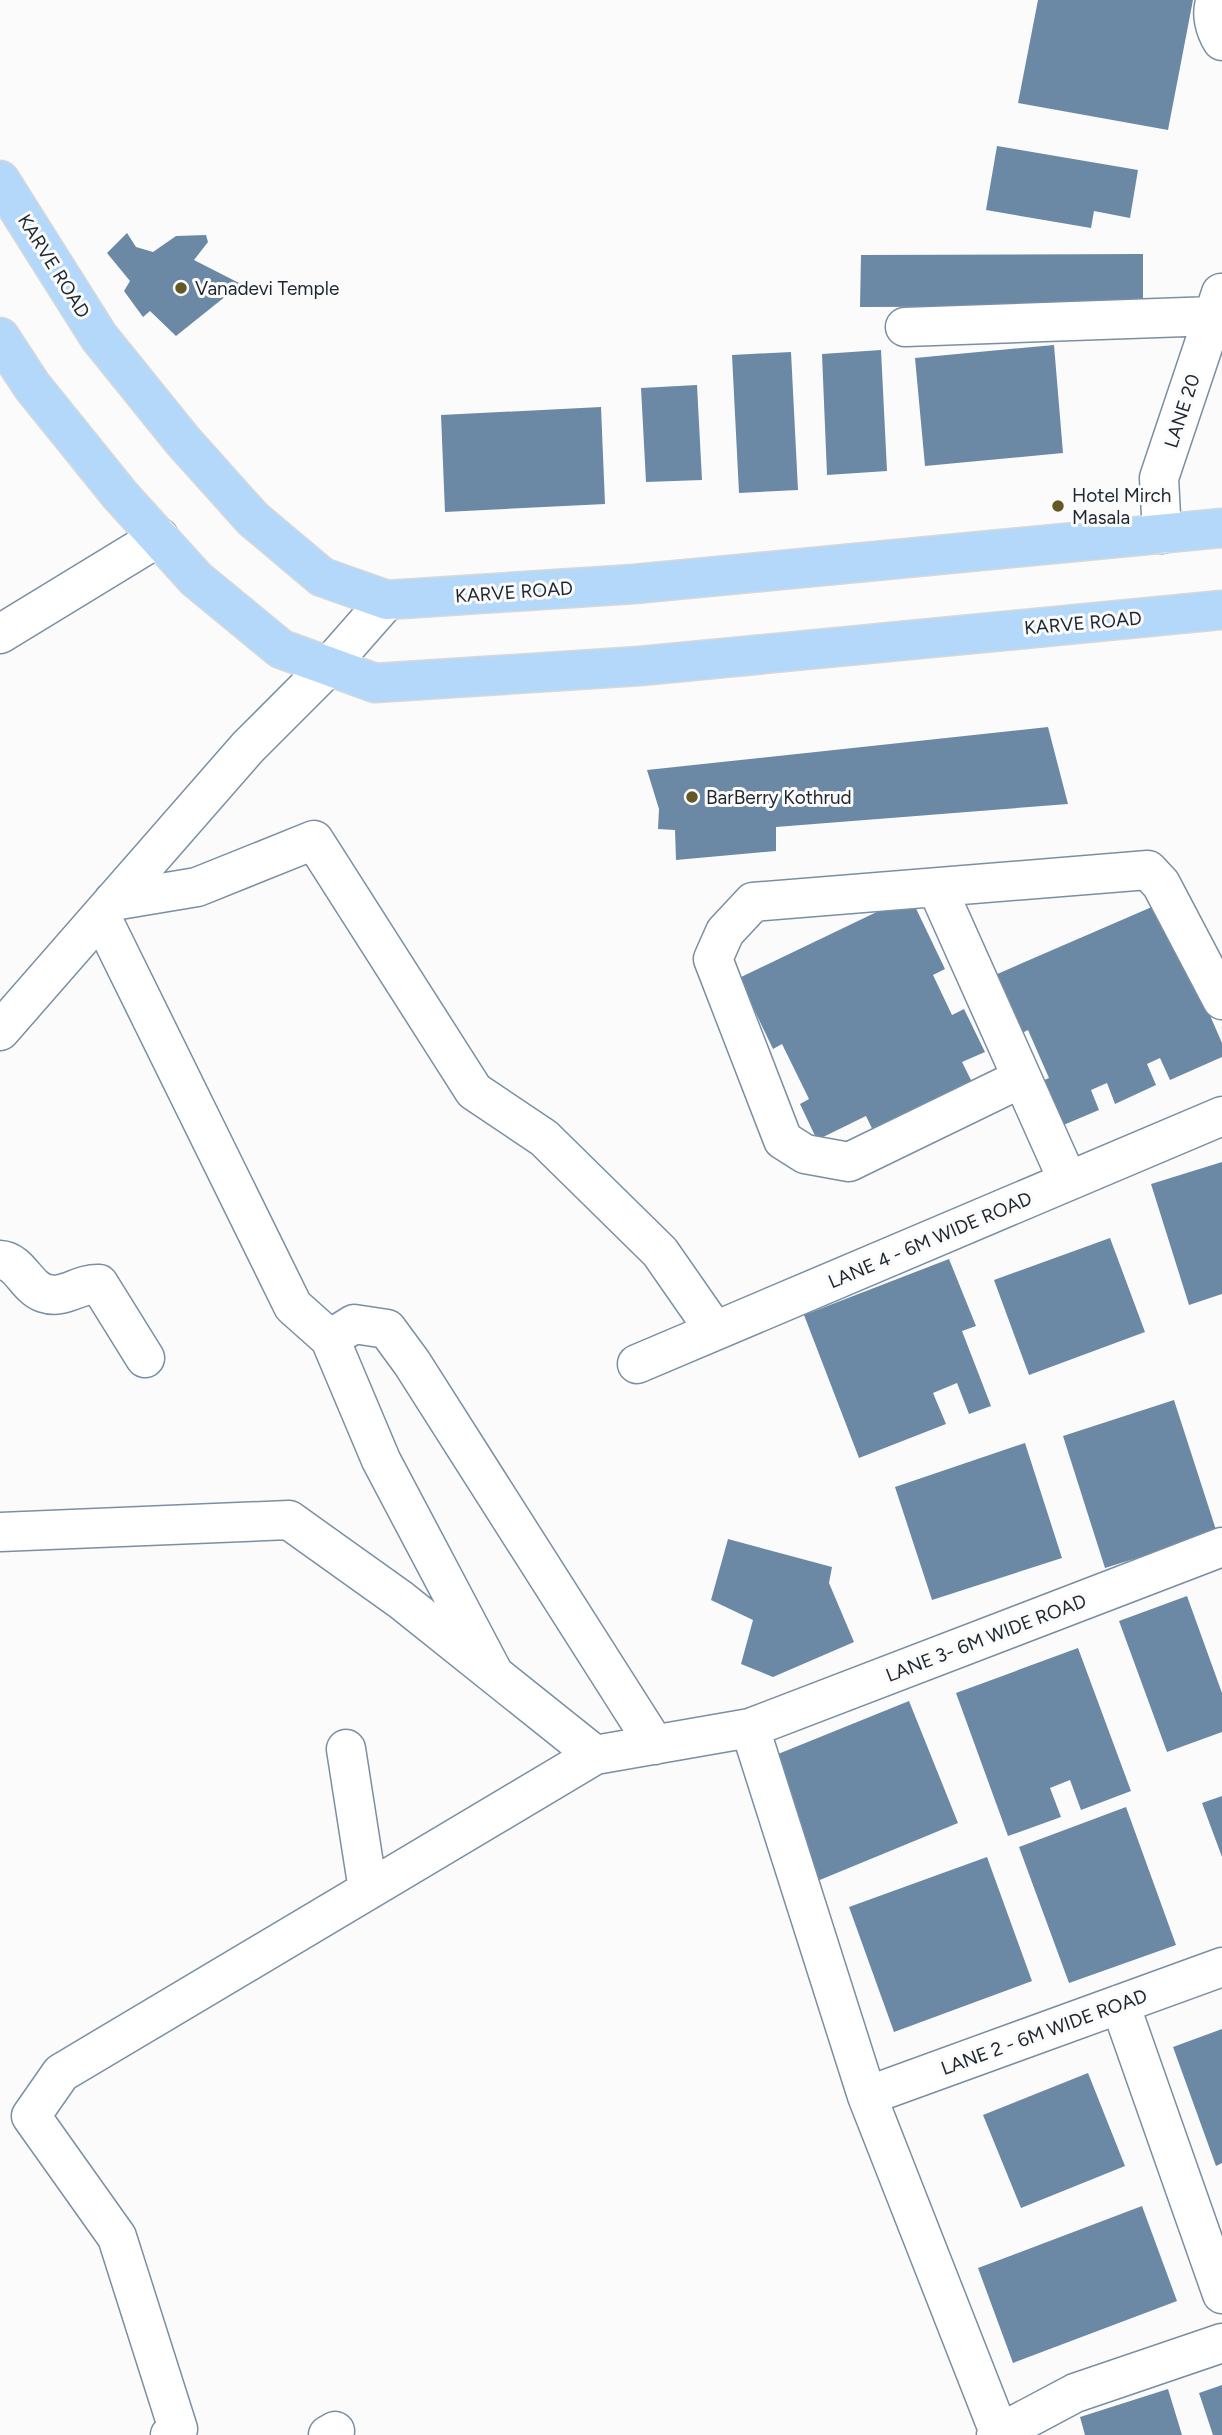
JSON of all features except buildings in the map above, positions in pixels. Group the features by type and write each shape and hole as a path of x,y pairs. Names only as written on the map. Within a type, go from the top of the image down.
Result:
{"main road":[{"name":"KARVE ROAD","path":"0,180 99,337 183,441 253,519 322,577 387,600 634,584 1222,528"},
{"name":"KARVE ROAD","path":"0,337 32,386 196,579 281,649 374,682 640,666 1222,610"}],"street":[{"path":"1216,0 1213,6 1215,31 1222,41"},
{"path":"905,327 1218,303"},
{"name":"LANE 20","path":"1162,534 1159,478 1218,303"},
{"path":"0,634 159,537"},
{"path":"0,1031 248,747 329,666 387,600"},
{"path":"107,909 197,887 314,840 474,1091 544,1138 660,1252 715,1331"},
{"path":"1022,1078 849,1162 805,1154 783,1140 713,959 725,932 753,902 1148,870 1161,884 1222,1000"},
{"path":"937,888 1068,1181"},
{"path":"107,909 293,1306 330,1339 381,1460 494,1674"},
{"name":"LANE 4 - 6M WIDE ROAD","path":"637,1364 1222,1116"},
{"path":"0,1260 7,1260 17,1268 32,1287 58,1297 86,1283 99,1284 145,1358"},
{"path":"330,1339 354,1324 387,1329 412,1363 655,1745"},
{"path":"0,1532 289,1520 401,1600 595,1755 61,2074 31,2116 117,2237 178,2429 170,2435"},
{"name":"LANE 3- 6M WIDE ROAD","path":"595,1755 750,1728 1222,1547"},
{"path":"750,1728 867,2096 998,2434 1075,2393 1222,2343"},
{"path":"346,1749 368,1890"},
{"name":"LANE 2 - 6M WIDE ROAD","path":"867,2096 1222,1967"},
{"path":"1120,2004 1222,2294"}],"place":[{"name":"Vanadevi Temple","path":"181,288"},
{"name":"Hotel Mirch Masala","path":"1058,506"},
{"name":"BarBerry Kothrud","path":"692,797"}]}
